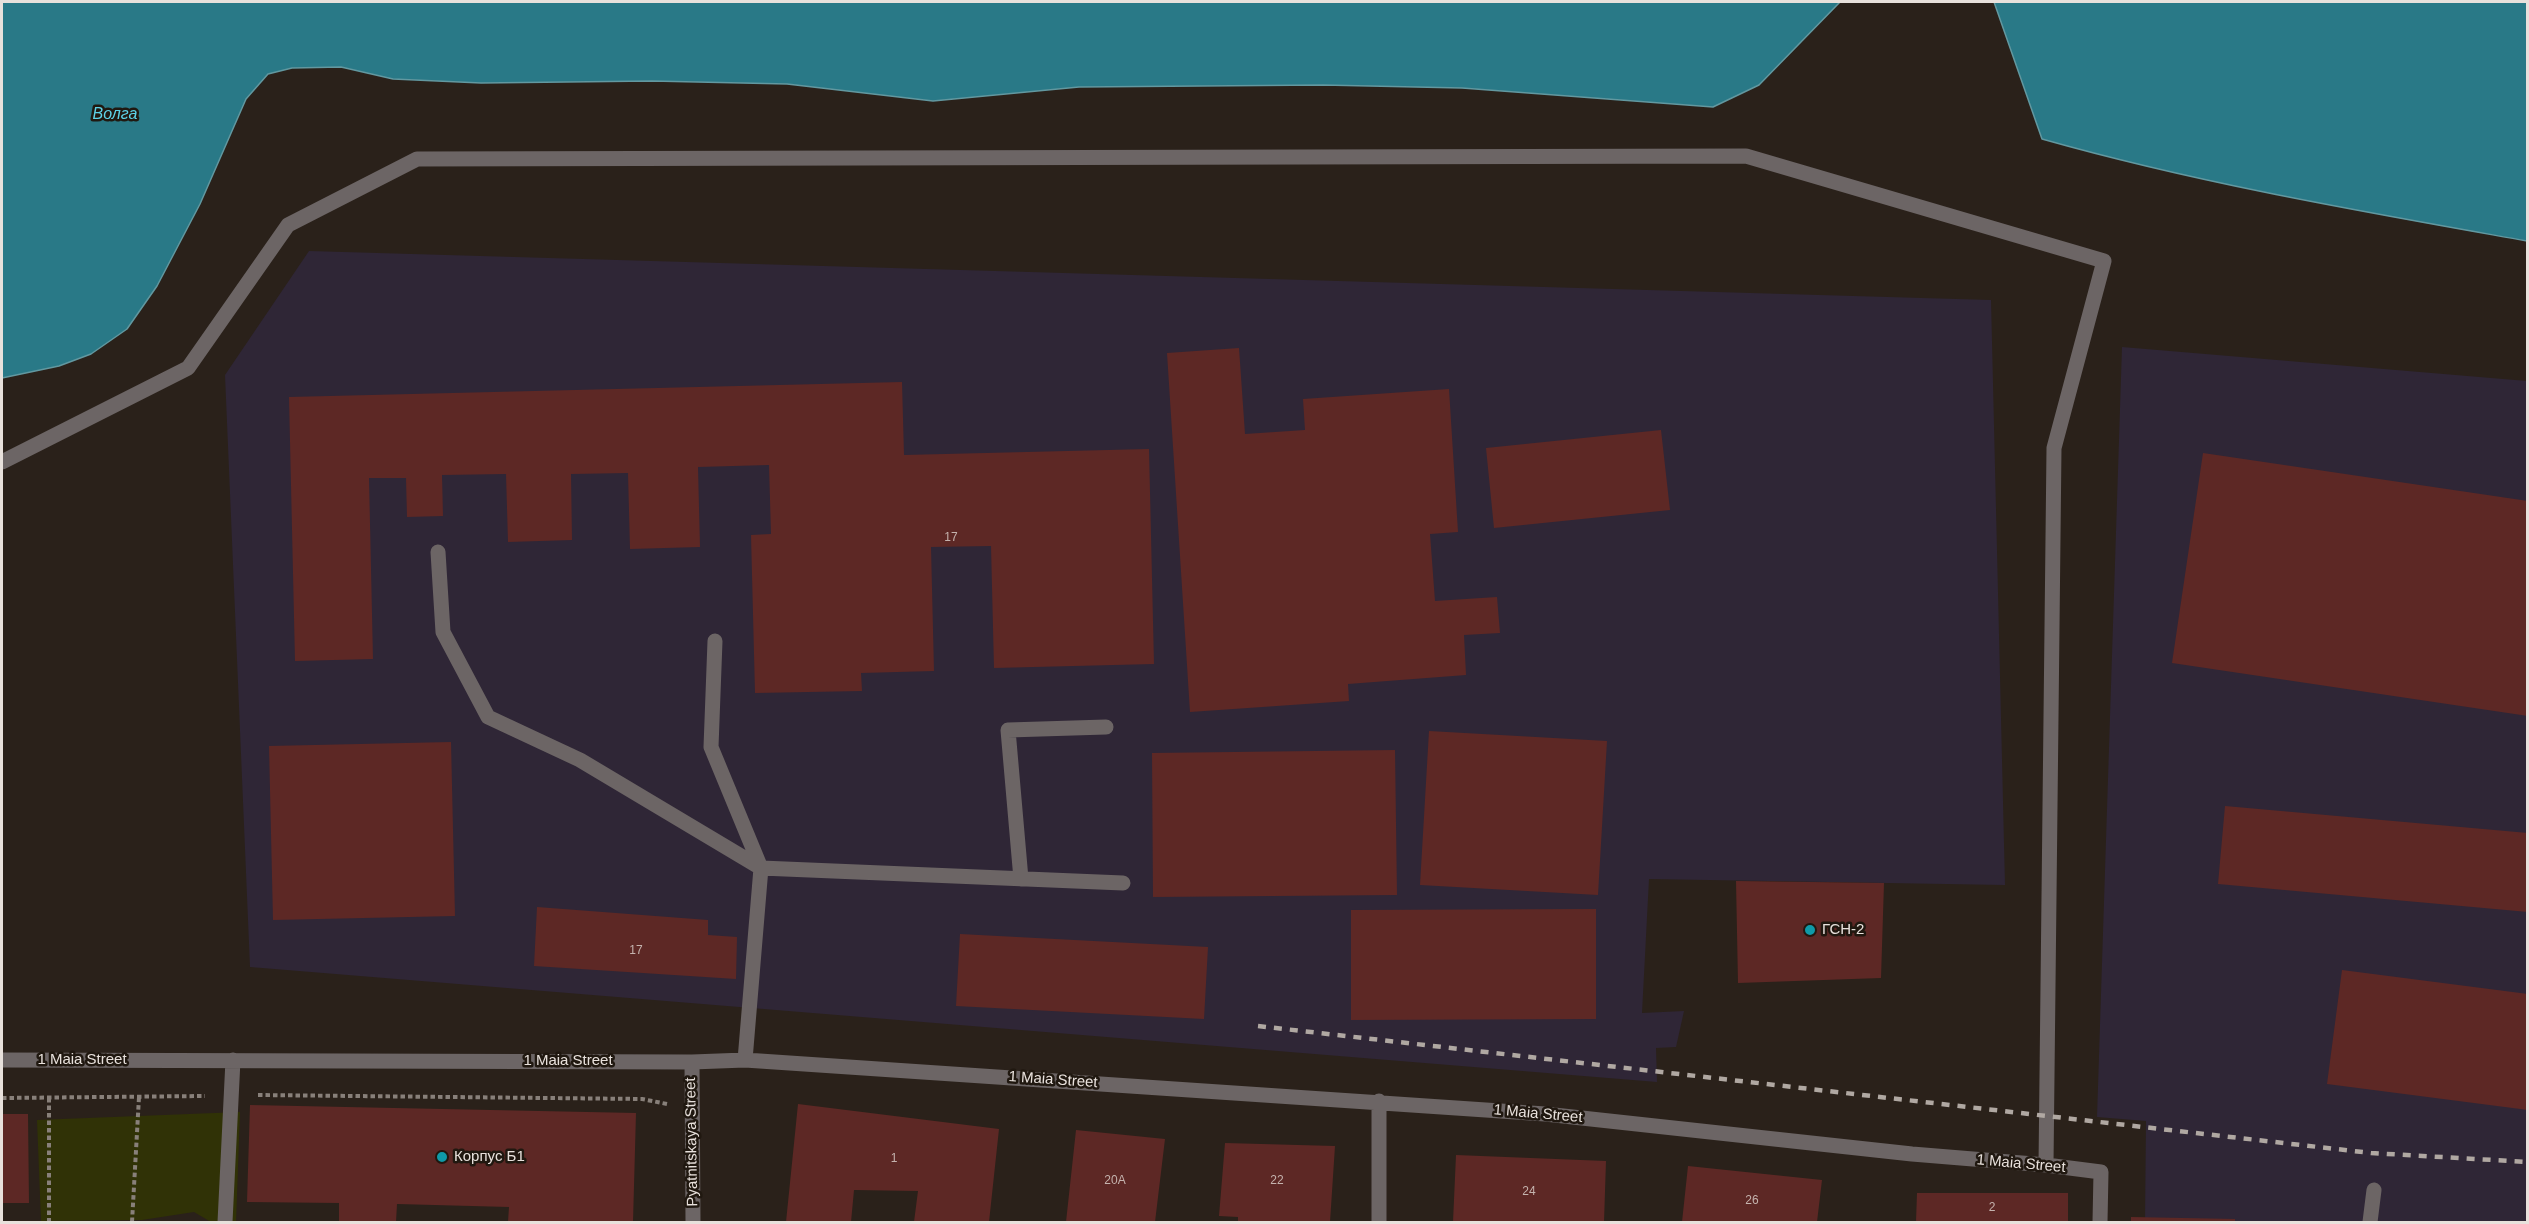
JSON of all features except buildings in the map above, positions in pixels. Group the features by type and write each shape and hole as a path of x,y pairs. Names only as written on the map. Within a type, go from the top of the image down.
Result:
{"street":[{"path":"2,462 188,368 288,225 417,159 1746,156 2104,261 2054,448 2046,1165"},
{"path":"438,552 443,632 488,717 580,760 761,868 1123,883"},
{"path":"715,641 711,747 761,868 745,1060"},
{"path":"1021,879 1008,730 1106,727"},
{"name":"1 Maia Street","path":"2,1060 692,1062 745,1060 1379,1101 1545,1114 2101,1172 2100,1222"},
{"path":"225,1222 233,1060"},
{"name":"Pyatnitskaya Street","path":"692,1062 693,1222"},
{"path":"1379,1101 1379,1222"},
{"path":"2370,1222 2374,1190"}],"path":[{"path":"2,1098 232,1095 642,1099 670,1105"},
{"path":"132,1222 139,1097"},
{"path":"49,1098 49,1222"}],"shaded area":[{"path":"309,251 1991,300 2005,885 1649,879 1642,1013 1684,1011 1676,1047 1656,1048 1657,1082 250,967 225,375"},
{"path":"2122,347 2527,381 2527,1222 2145,1222 2146,1121 2097,1117"},
{"path":"240,1112 236,1222 211,1222 194,1212 142,1220 41,1221 37,1120"}],"water":[{"name":"Волга","path":"2,2 1840,2 1759,85 1713,107 1462,88 1323,85 1079,87 933,101 787,84 652,81 481,83 393,79 341,67 292,68 268,74 246,99 200,204 157,286 127,329 91,354 59,366 2,378"},
{"path":"1994,2 2527,2 2527,241 2344,208 2223,183 2042,139"}],"railway":[{"path":"1258,1026 2371,1153 2528,1162"}],"place":[{"name":"ГСН-2","path":"1810,930"},
{"name":"Корпус Б1","path":"442,1157"}]}
